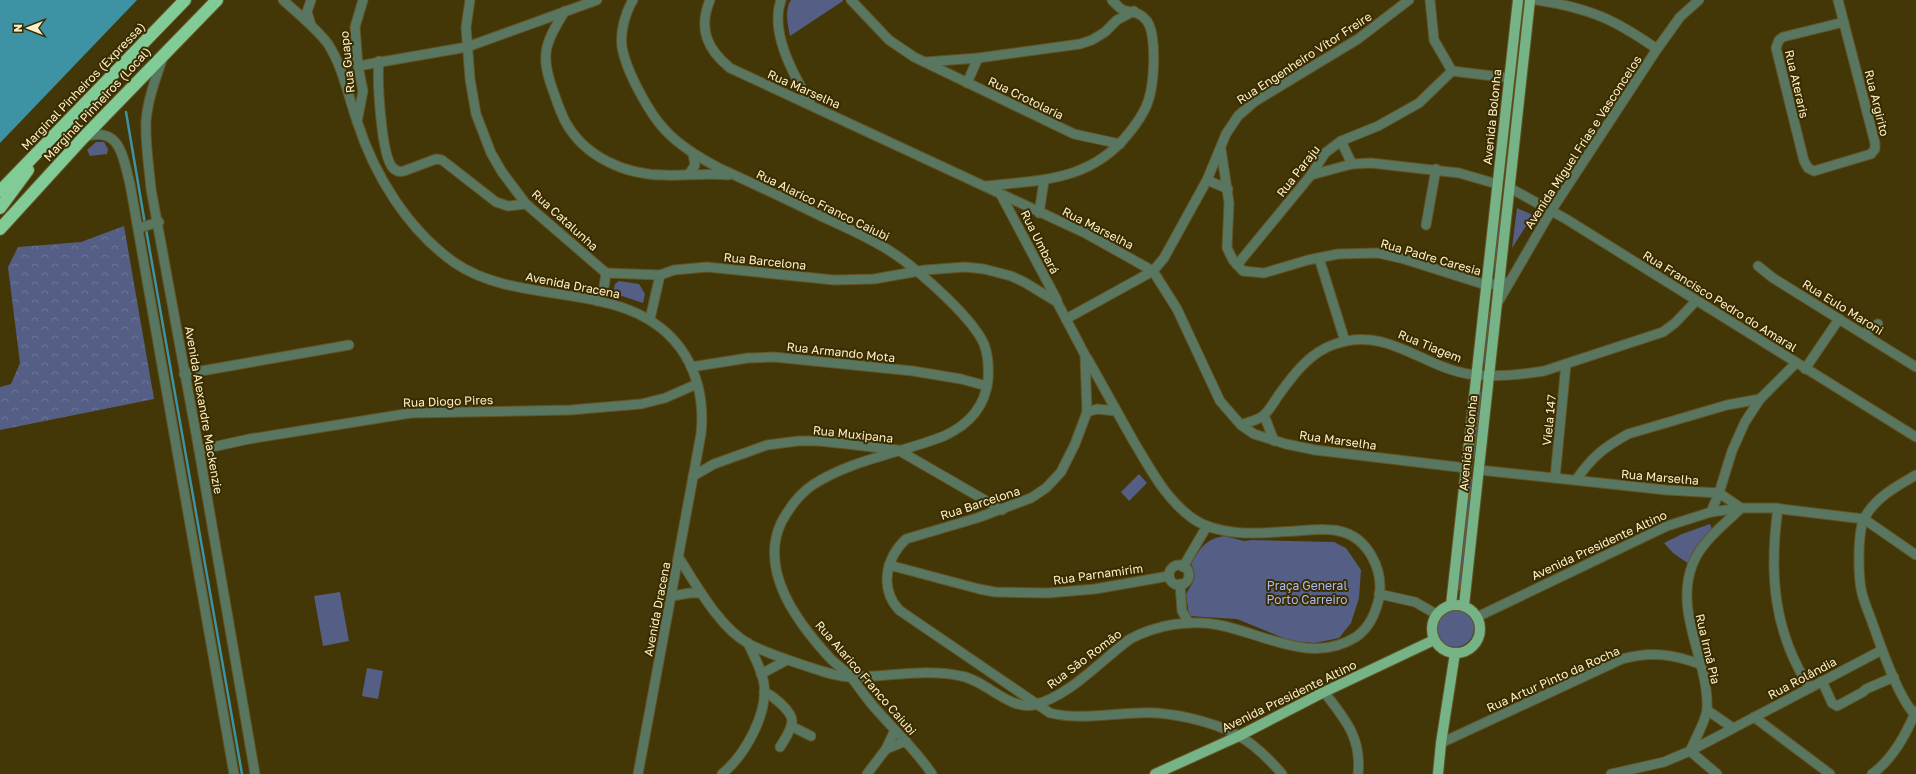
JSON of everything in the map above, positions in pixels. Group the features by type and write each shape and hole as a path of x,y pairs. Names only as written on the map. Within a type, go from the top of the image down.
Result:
{"highway":[{"name":"Marginal Pinheiros (Expressa)","path":"0,191 185,0"},
{"name":"Marginal Pinheiros (Local)","path":"0,229 165,51 217,0"},
{"path":"0,208 25,176 37,153"}],"main road":[{"name":"Avenida Bolonha","path":"1451,605 1518,0"},
{"name":"Avenida Bolonha","path":"1464,606 1497,305 1504,283 1510,188 1530,0"},
{"path":"1451,605 1464,606 1469,608 1477,617 1480,627 1476,642 1465,651 1455,653 1443,650 1434,640 1431,626 1436,614 1443,608 1451,605"},
{"name":"Avenida Presidente Altino","path":"1155,774 1165,772 1324,692 1434,640"},
{"path":"1438,774 1441,743 1455,653"}],"street":[{"name":"Avenida Dracena","path":"283,0 311,26 327,44 335,58 373,165 391,195 409,219 438,249 455,262 484,278 506,285 608,302 650,319 678,345 691,367 702,402 703,418 679,558 638,774"},
{"path":"311,0 307,12 311,26"},
{"name":"Rua Guapo","path":"357,122 363,91 358,66 355,27 363,0"},
{"name":"Rua Catalunha","path":"470,0 466,27 470,79 476,114 490,153 526,204 606,273"},
{"path":"358,66 379,61 467,47 597,0"},
{"name":"Rua Alarico Franco Caiubi","path":"633,0 627,14 622,35 622,48 628,66 646,104 656,120 667,132 693,154 881,245 916,272 960,310 979,334 987,354 989,365 987,386 979,407 970,420 957,430 930,442 898,450 855,464 814,484 791,506 774,540 774,556 778,578 793,610 826,653 851,677 863,694 906,741 932,774"},
{"name":"Rua Marselha","path":"710,0 706,9 704,29 710,48 717,58 730,68 986,186 1039,213 1085,233 1153,270 1177,309 1220,401 1241,425 1254,434 1274,441 1315,450 1466,468"},
{"path":"781,0 778,20 783,47 793,73 811,105"},
{"name":"Rua Crotolaria","path":"851,0 889,40 914,57 1074,134 1120,144"},
{"path":"986,186 1044,181 1062,176 1100,161 1120,144 1143,116 1152,89 1154,61 1151,34 1147,22 1135,11 1122,10 1112,0"},
{"name":"Rua Engenheiro Vítor Freire","path":"1153,270 1164,258 1206,180 1221,149 1226,134 1238,116 1254,102 1358,39 1409,0"},
{"path":"1430,0 1434,40 1452,71 1509,78"},
{"path":"1537,0 1575,6 1608,18 1657,49"},
{"name":"Avenida Miguel Frias e Vasconcelos","path":"1504,283 1657,49 1680,17 1699,0"},
{"name":"Rua Argirito","path":"1814,171 1871,154 1875,149 1875,143 1838,0"},
{"path":"565,11 549,38 545,60 547,75 559,107 571,131 585,147 600,158 623,168 646,174 664,176 689,174 737,176"},
{"path":"925,62 978,58 1080,44 1092,40 1105,32 1117,20 1135,11"},
{"name":"Rua Ateraris","path":"1814,171 1808,168 1804,161 1776,48 1779,40 1783,37 1844,22"},
{"name":"Avenida Alexandre Mackenzie","path":"165,51 153,84 146,120 148,159 184,374 199,450 255,774"},
{"path":"967,83 978,58"},
{"path":"379,61 379,94 383,131 387,152 393,168 399,171 404,171 433,160 442,160 496,202 508,206 526,204"},
{"name":"Rua Paraju","path":"1237,265 1311,175 1325,153 1340,141 1378,126 1419,103 1452,71"},
{"path":"83,138 94,134 103,134 115,141 119,146 130,184 234,774"},
{"path":"1340,141 1352,164"},
{"path":"1221,149 1228,189 1227,248 1237,265"},
{"path":"689,174 695,165 693,154"},
{"path":"1311,175 1352,164 1371,163 1459,172 1498,184"},
{"path":"1426,225 1436,169"},
{"path":"1206,180 1228,189"},
{"path":"1039,213 1044,181"},
{"name":"Rua Francisco Pedro do Amaral","path":"1510,188 1551,211 1916,437"},
{"name":"Rua Umbará","path":"1001,194 1057,302"},
{"path":"138,228 159,222"},
{"name":"Rua Padre Caresia","path":"1237,265 1247,273 1264,273 1319,258 1351,252 1378,253 1404,259 1486,285"},
{"path":"1319,258 1345,341"},
{"name":"Rua Barcelona","path":"606,273 660,275 674,270 707,266 826,280 852,281 965,267 984,269 1024,282 1057,302 1085,355 1087,412 1075,444 1061,472 1046,488 1032,498 1002,510 906,539 899,546 889,565 887,580 889,596 899,610 1034,704 1050,713 1060,716 1159,713 1210,724 1239,736 1261,753 1282,774"},
{"name":"Rua Eulo Maroni","path":"1758,266 1773,278 1916,367"},
{"path":"1066,319 1153,270"},
{"path":"597,301 604,287 606,273"},
{"path":"650,319 660,275"},
{"path":"1486,285 1504,283"},
{"name":"Rua Tiagem","path":"1264,415 1284,387 1306,361 1325,348 1345,341 1365,340 1385,342 1434,363 1468,374 1523,374 1566,364 1662,332 1675,323 1696,301"},
{"path":"1805,369 1839,319"},
{"path":"1864,334 1878,324"},
{"path":"184,374 350,345"},
{"path":"1085,355 1116,411 1166,494 1191,517 1206,526 1258,533 1325,530 1345,533 1359,541 1372,557 1379,579 1379,594 1415,602 1436,614"},
{"name":"Rua Armando Mota","path":"691,367 748,358 774,357 913,371 961,379 987,386"},
{"name":"Viela 147","path":"1555,478 1566,364"},
{"path":"1711,512 1720,493 1736,441 1745,422 1760,399 1796,364"},
{"name":"Rua Diogo Pires","path":"199,450 249,440 411,413 570,410 641,404 665,398 697,384"},
{"path":"1576,480 1594,456 1628,434 1727,405 1760,399"},
{"path":"1087,412 1097,409 1116,411"},
{"path":"1241,425 1264,415 1274,441"},
{"name":"Rua Muxipana","path":"693,476 714,464 759,447 787,442 819,441 898,450 1002,510"},
{"name":"Rua Marselha","path":"1479,470 1673,491 1720,493"},
{"path":"1872,774 1895,750 1915,714 1894,676 1882,650 1862,594 1859,561 1864,519 1878,500 1916,475"},
{"path":"1720,493 1741,508"},
{"name":"Avenida Presidente Altino","path":"1477,617 1666,526 1711,512 1762,507 1864,519 1916,555"},
{"name":"Rua Irmã Pia","path":"1690,751 1707,710 1702,665 1687,613 1686,593 1689,578 1693,563 1702,548 1741,508"},
{"path":"1778,508 1774,559 1774,591 1776,604 1782,631 1799,672 1810,688"},
{"path":"1183,567 1206,526"},
{"path":"679,558 720,618 748,643 787,660 816,669 851,677 937,673 951,674 974,680 1015,703 1021,705 1034,704"},
{"name":"Rua Parnamirim","path":"889,565 995,592 1048,593 1095,589 1169,576"},
{"path":"1178,565 1183,567 1187,570 1188,578 1185,582 1180,584 1173,583 1169,576 1170,571 1178,565"},
{"path":"1180,584 1182,611 1189,623"},
{"path":"672,596 702,593"},
{"name":"Rua São Romão","path":"1034,704 1054,697 1064,691 1120,646 1139,634 1168,625 1189,623 1220,625 1287,646 1299,648 1318,649 1342,644 1359,634 1370,620 1379,594"},
{"path":"726,773 736,761 757,724 763,706 764,692 761,674 748,643"},
{"name":"Rua Rolândia","path":"1690,751 1882,650"},
{"name":"Rua Artur Pinto da Rocha","path":"1441,743 1622,659 1649,654 1683,658 1702,665"},
{"path":"761,674 787,660"},
{"path":"1822,681 1832,703 1837,706 1866,689 1894,676"},
{"path":"764,692 778,701 791,716 791,726 780,747"},
{"path":"1324,692 1342,715 1354,736 1358,754 1358,774"},
{"path":"1707,710 1733,728"},
{"path":"1754,717 1830,774"},
{"path":"791,726 811,736"},
{"path":"867,774 886,749 895,730"},
{"path":"886,749 906,741"},
{"path":"1611,774 1664,762 1690,751 1717,774"}],"green space":[{"path":"791,0 843,1 790,36 787,13"},
{"path":"96,142 104,142 108,149 107,154 90,156 87,150"},
{"path":"1517,208 1533,215 1512,248"},
{"path":"1499,214 1502,214 1496,270 1493,270"},
{"path":"124,226 154,399 0,430 0,387 11,384 20,363 8,267 18,247 81,242"},
{"path":"619,281 639,284 645,294 643,303 613,293 615,284"},
{"path":"1488,311 1491,311 1486,363 1482,363"},
{"path":"1479,392 1482,392 1475,458 1472,458"},
{"path":"1139,474 1147,483 1129,501 1121,492"},
{"path":"1470,479 1473,479 1461,590 1457,590"},
{"path":"1710,524 1712,529 1692,556 1689,564 1673,553 1664,543 1682,534"},
{"name":"Praça General Porto Carreiro","path":"1224,536 1244,541 1334,542 1346,548 1361,570 1359,598 1351,623 1339,638 1315,643 1291,641 1237,619 1189,616 1186,594 1194,580 1194,573 1191,564 1200,549 1208,542 1217,537"},
{"path":"340,592 349,641 323,646 314,596"},
{"path":"1455,609 1468,615 1474,628 1468,641 1455,647 1442,641 1436,628 1442,615"},
{"path":"367,668 383,671 378,699 362,696"}],"shaded area":[{"path":"0,0 137,0 0,143"}],"waterway":[{"path":"126,112 145,224"},
{"path":"146,229 242,774"}]}
